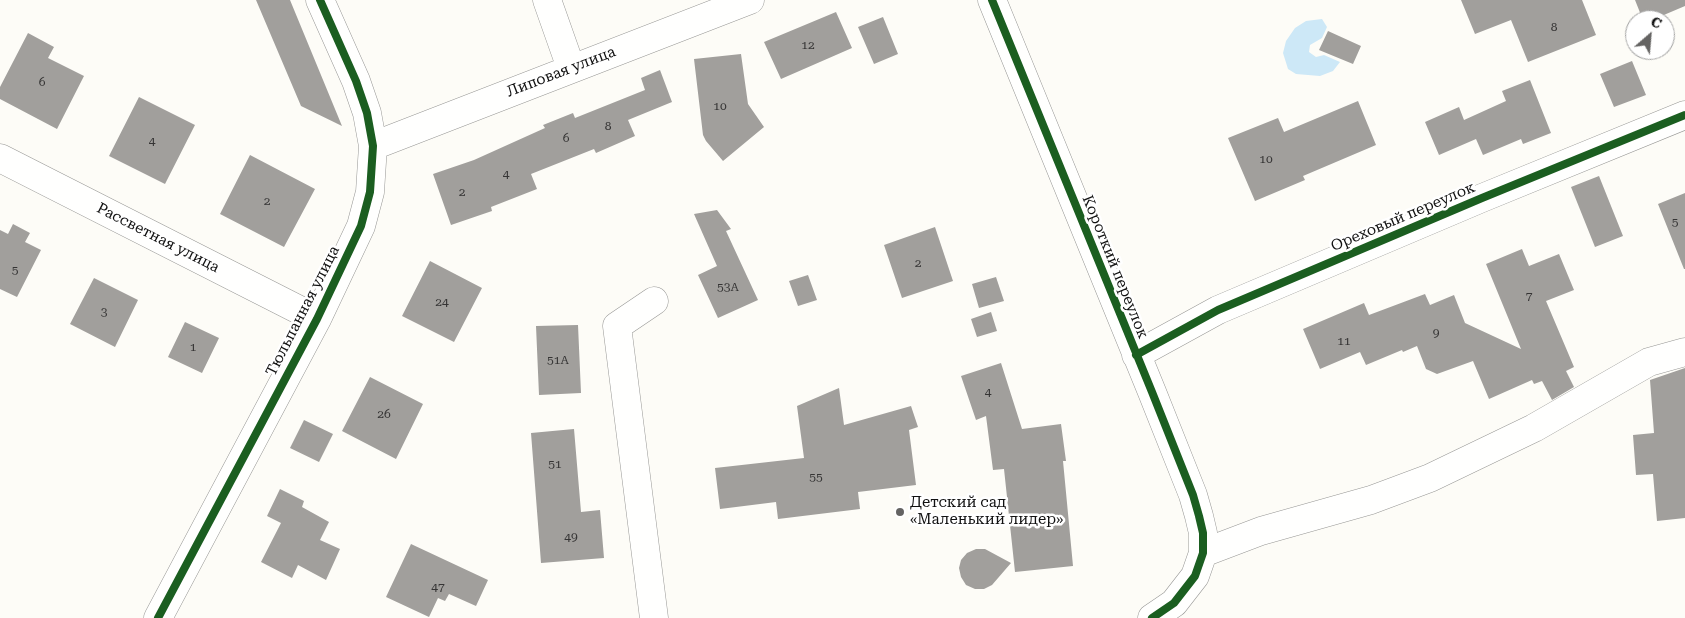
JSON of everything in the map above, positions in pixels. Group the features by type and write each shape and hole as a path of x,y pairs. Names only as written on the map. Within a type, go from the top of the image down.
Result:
{"street":[{"name":"Тюльпанная улица","path":"158,618 317,319 361,226 370,192 373,146 367,113 356,81 320,0"},
{"path":"547,0 571,68"},
{"name":"Липовая улица","path":"373,146 750,0"},
{"name":"Короткий переулок","path":"992,0 1193,495 1203,533 1203,554 1195,576 1174,603 1152,618"},
{"name":"Ореховый переулок","path":"1136,355 1218,310 1482,198 1685,115"},
{"name":"Рассветная улица","path":"0,158 317,319"},
{"path":"654,301 617,326 654,618"},
{"path":"1203,554 1262,531 1371,500 1430,478 1534,428 1649,362 1685,352"}],"water":[{"path":"1322,19 1327,27 1322,38 1310,45 1309,52 1316,57 1324,55 1340,62 1333,71 1320,76 1296,74 1288,69 1283,53 1286,41 1295,28 1306,21"}],"building":[{"path":"256,0 290,0 342,126 301,106"},
{"path":"1461,0 1582,0 1596,35 1528,62 1511,20 1475,34"},
{"path":"1635,0 1685,0 1685,6 1675,10 1639,10"},
{"path":"836,12 852,48 781,79 764,42"},
{"path":"883,17 898,54 874,64 858,27"},
{"path":"1328,31 1361,46 1353,64 1319,50"},
{"path":"28,33 54,47 48,58 84,76 57,129 0,99 0,87"},
{"path":"741,54 748,104 764,127 723,161 703,135 694,59"},
{"path":"1632,61 1646,95 1614,107 1600,74"},
{"path":"660,70 672,102 628,120 635,136 596,153 594,149 531,174 537,189 491,207 492,211 451,225 433,174 474,160 545,128 543,125 573,113 575,118 645,90 641,78"},
{"path":"1530,80 1551,133 1523,144 1521,139 1483,155 1476,139 1439,155 1425,122 1459,107 1464,120 1506,101 1502,91"},
{"path":"139,97 195,125 165,184 109,156"},
{"path":"1358,101 1376,145 1303,176 1305,180 1255,201 1228,138 1278,118 1284,132"},
{"path":"250,155 315,189 284,247 220,214"},
{"path":"1599,176 1623,236 1595,247 1571,187"},
{"path":"1685,193 1685,269 1684,269 1658,204"},
{"path":"717,210 731,229 726,231 758,300 718,318 698,275 717,266 694,214"},
{"path":"13,224 30,233 25,242 41,250 17,297 0,289 0,230 8,234"},
{"path":"935,227 953,281 902,298 884,245"},
{"path":"1522,249 1529,266 1559,254 1574,290 1546,301 1574,367 1566,371 1574,387 1552,400 1542,381 1534,384 1532,380 1489,399 1473,361 1437,374 1426,369 1417,346 1366,365 1360,352 1320,369 1303,329 1364,303 1369,315 1425,294 1430,305 1454,295 1465,323 1521,349 1486,264"},
{"path":"430,261 482,288 454,342 402,316"},
{"path":"808,275 817,300 798,306 789,281"},
{"path":"996,277 1004,301 979,308 972,284"},
{"path":"94,278 138,300 115,347 70,324"},
{"path":"991,312 997,331 977,337 971,319"},
{"path":"185,322 219,338 202,373 168,357"},
{"path":"578,325 581,393 539,395 536,326"},
{"path":"1001,363 1022,429 1061,424 1066,461 1063,461 1073,566 1015,572 1004,469 993,470 986,416 976,420 961,376"},
{"path":"1685,368 1685,518 1657,521 1653,474 1636,475 1633,435 1654,433 1650,380"},
{"path":"370,377 423,404 396,459 342,431"},
{"path":"839,388 844,425 911,406 918,427 909,430 916,485 858,492 860,509 778,519 776,502 720,509 715,468 804,458 797,406"},
{"path":"304,420 333,434 319,462 290,448"},
{"path":"574,429 581,512 600,510 604,558 541,563 531,433"},
{"path":"280,489 304,501 302,507 329,522 320,540 340,549 326,580 298,565 292,578 261,562 281,523 267,516"},
{"path":"411,544 488,580 476,606 449,594 445,601 438,598 429,617 386,597"},
{"path":"976,549 985,549 1011,563 992,585 984,589 975,589 966,585 961,577 959,568 961,560 967,553"}],"cycle path":[{"path":"158,618 317,319 361,226 370,192 373,146 367,113 356,81 320,0"},
{"path":"992,0 1152,392 1193,495 1199,516 1203,533 1203,553 1195,576 1174,603 1152,618"},
{"path":"1136,355 1218,310 1482,198 1685,115"}],"place":[{"name":"Детский сад «Маленький лидер»","path":"900,512"}]}
